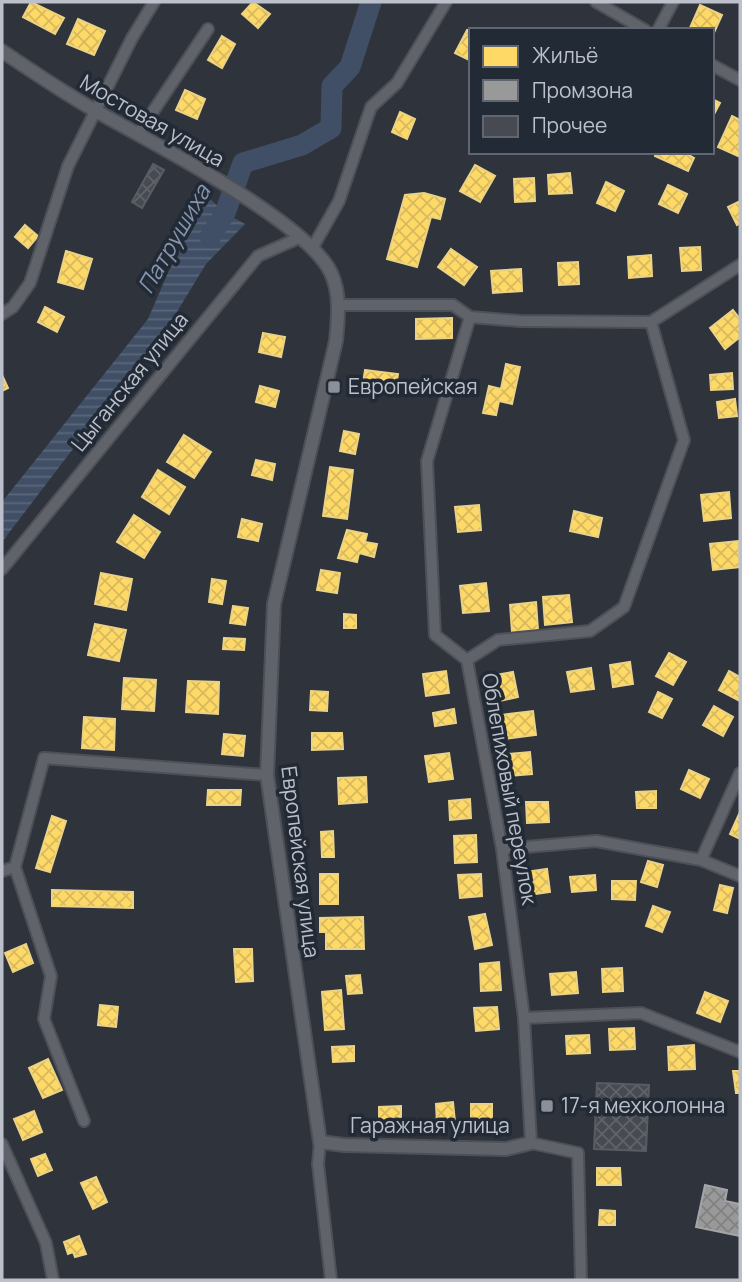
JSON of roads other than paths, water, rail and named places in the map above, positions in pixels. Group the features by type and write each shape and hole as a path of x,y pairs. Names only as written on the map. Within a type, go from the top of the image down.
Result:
{"street":[{"path":"2,314 13,307 30,283 68,166 94,110 154,2"},
{"path":"313,247 339,201 371,107 397,83 446,2"},
{"path":"596,2 642,28"},
{"path":"659,28 673,2"},
{"path":"138,134 208,29"},
{"name":"Мостовая улица","path":"2,51 94,110 207,175 283,223"},
{"path":"714,66 740,79"},
{"name":"Европейская улица","path":"283,223 313,247 331,273 339,304 336,341 327,386 274,604 267,775 320,1142 318,1164 331,1280"},
{"name":"Цыганская улица","path":"2,569 258,256 301,237"},
{"path":"339,304 453,305 470,317 520,321 651,322 740,265"},
{"path":"467,660 435,635 428,461 470,317"},
{"name":"Облепиховый переулок","path":"531,1143 524,1018 502,849 467,660 498,639 590,631 624,607 684,440 651,322"},
{"path":"85,1121 44,1019 51,976 15,867 44,758 267,775"},
{"path":"701,860 740,773"},
{"path":"502,849 596,841 701,860 740,876"},
{"path":"2,871 15,867"},
{"path":"524,1018 641,1013 740,1052"},
{"name":"Гаражная улица","path":"320,1142 506,1149 531,1143 578,1153 581,1280"},
{"path":"2,1144 46,1243 54,1280"}],"water":[{"path":"203,192 225,213 245,224 206,264 175,315 2,542 2,502 148,319"}],"waterway":[{"name":"Патрушиха","path":"210,237 225,213 243,163 302,145 331,128 332,86 350,67 371,2"}],"place":[{"name":"Европейская","path":"334,387"},
{"name":"17-я мехколонна","path":"547,1106"}]}
